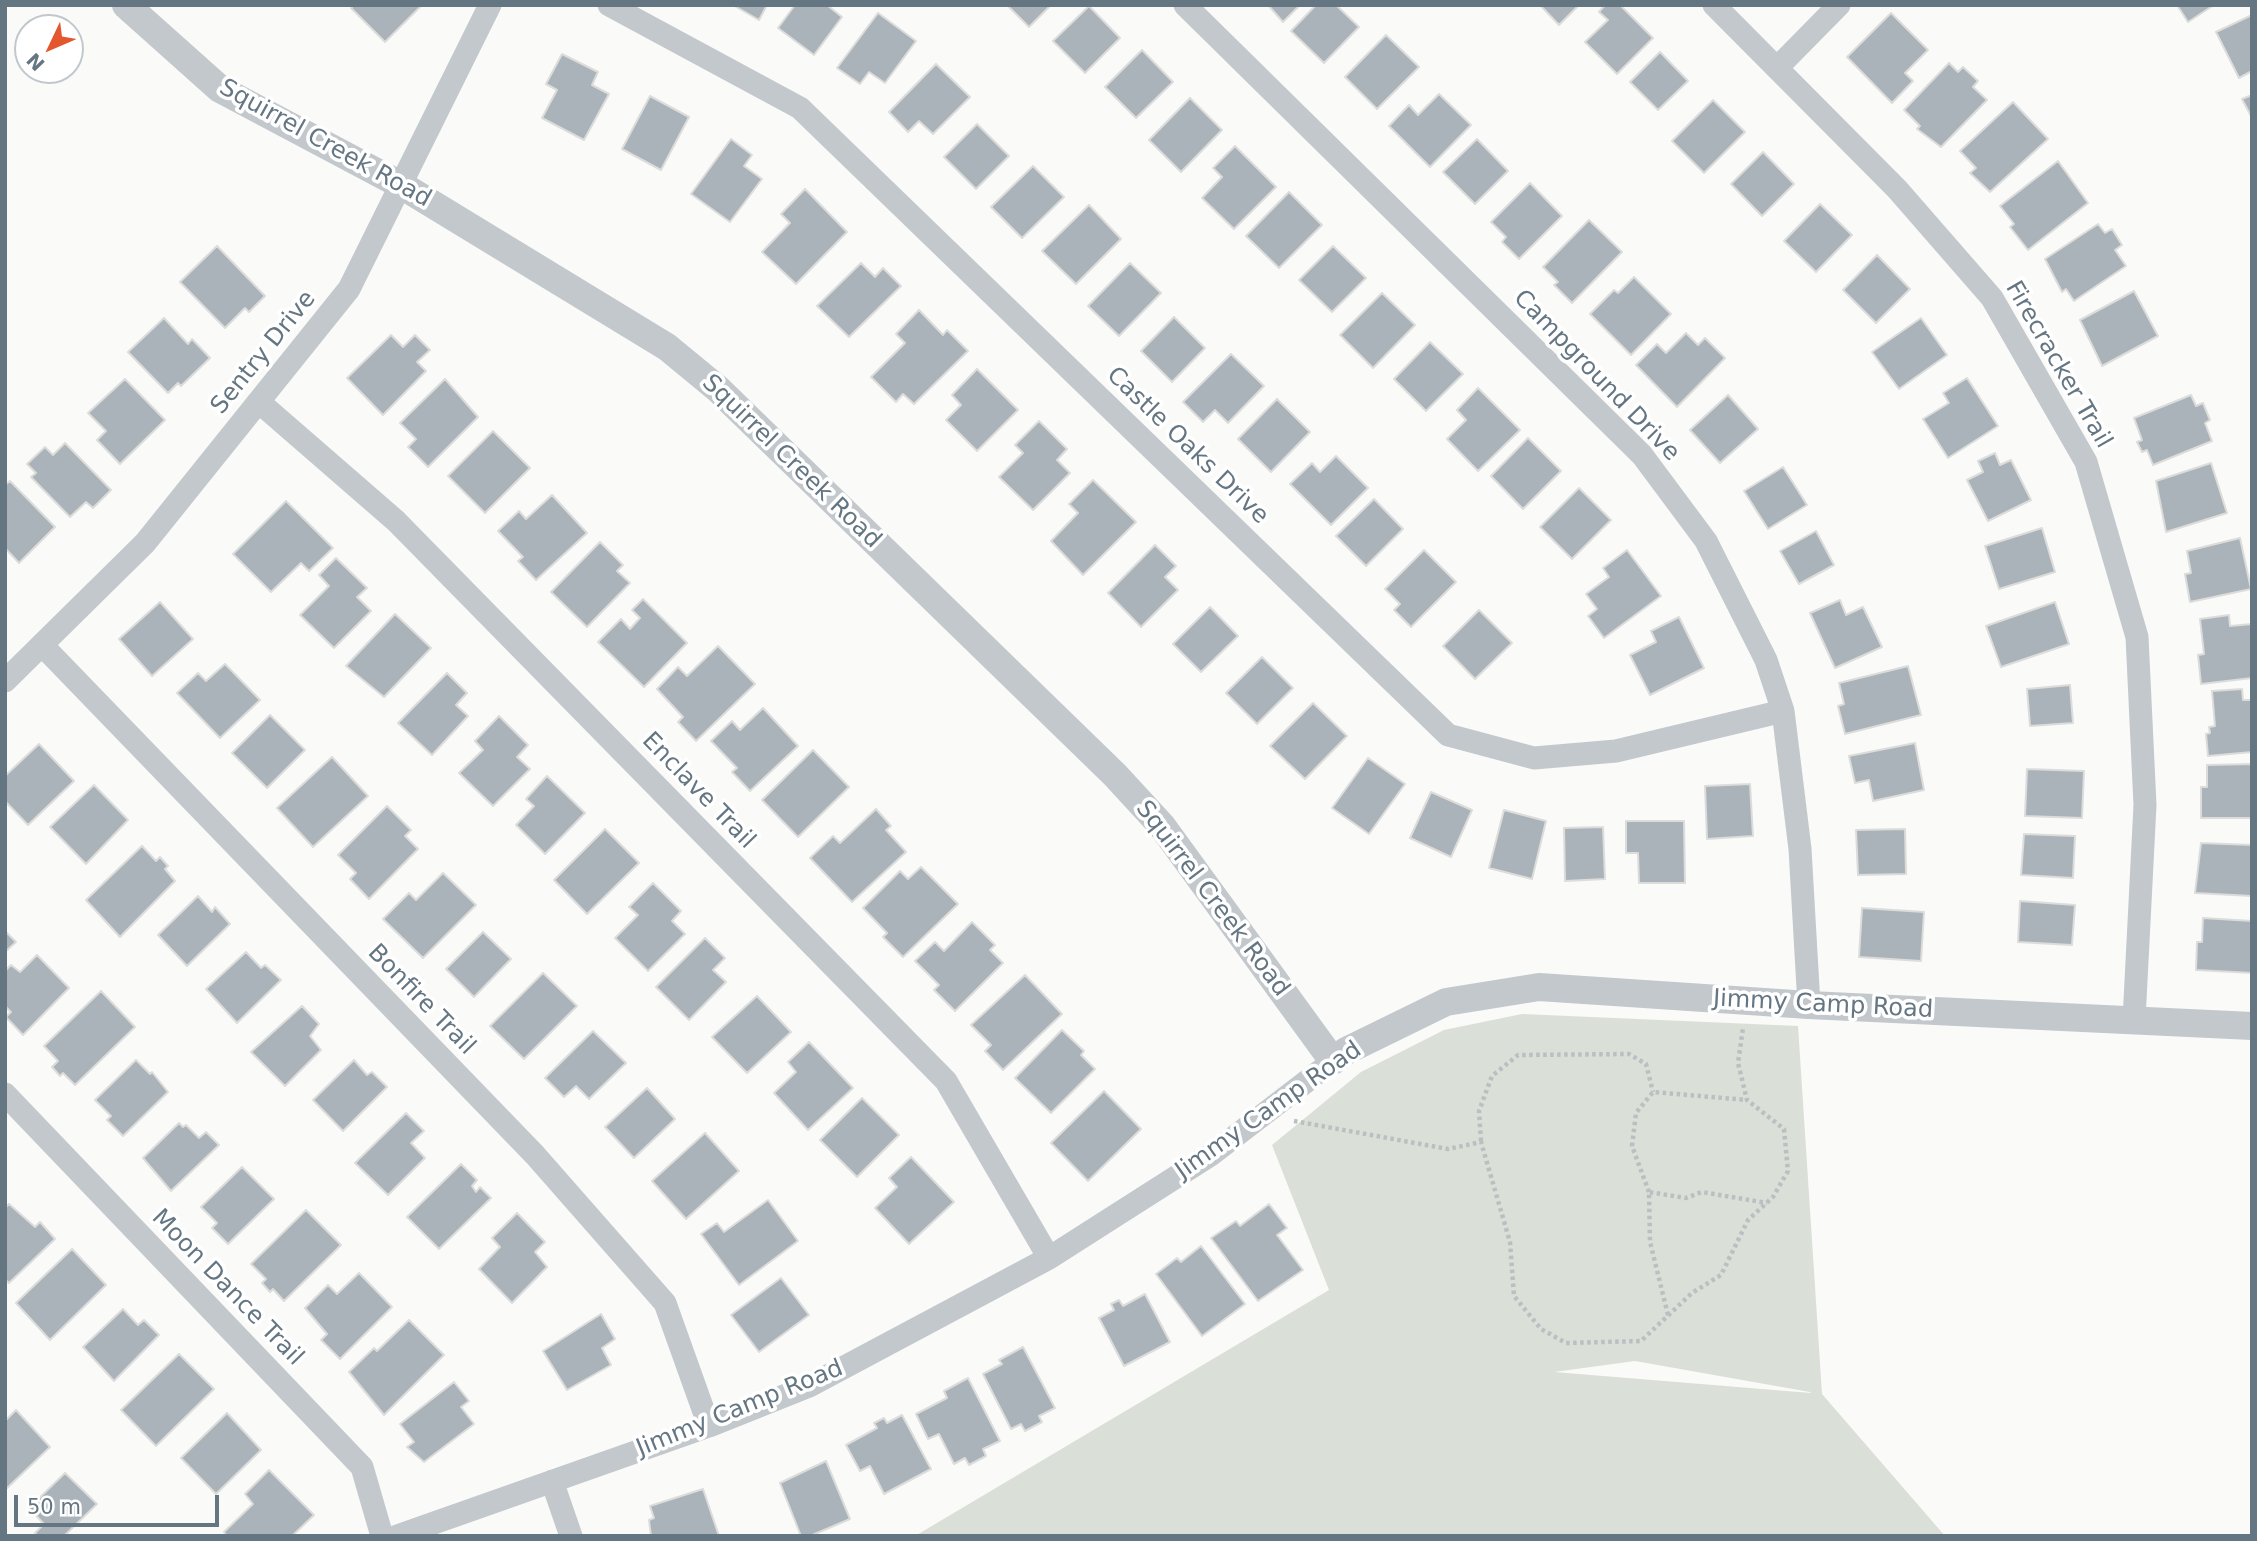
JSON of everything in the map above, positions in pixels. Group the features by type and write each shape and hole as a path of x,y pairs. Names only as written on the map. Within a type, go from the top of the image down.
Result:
{"street":[{"name":"Squirrel Creek Road","path":"126,5 220,89 401,185 667,347 718,389 1115,775 1152,816 1333,1061"},
{"name":"Sentry Drive","path":"5,681 145,543 349,289 490,5"},
{"name":"Castle Oaks Drive","path":"609,5 800,108 1448,735 1534,758 1616,751 1783,711"},
{"name":"Campground Drive","path":"1185,5 1642,455 1706,541 1766,660 1783,711 1800,849 1809,1005"},
{"name":"Firecracker Trail","path":"1714,5 1897,189 1992,298 2086,462 2137,637 2144,806 2134,1020"},
{"path":"1777,68 1839,5"},
{"name":"Enclave Trail","path":"259,402 396,521 946,1081 1049,1258"},
{"name":"Bonfire Trail","path":"42,645 535,1155 665,1303 709,1426"},
{"name":"Jimmy Camp Road","path":"397,1536 709,1426 809,1386 1049,1258 1212,1154 1346,1051 1446,1002 1539,987 1809,1005 2252,1026"},
{"name":"Moon Dance Trail","path":"5,1094 362,1467 382,1536"},
{"path":"552,1481 571,1536"}],"path":[{"path":"1748,1001 1738,1063 1748,1100"},
{"path":"1629,1054 1647,1065 1653,1092 1748,1100 1784,1129 1788,1171 1767,1203 1748,1220 1721,1275 1692,1293 1641,1341 1566,1343 1541,1329 1514,1296 1510,1242 1481,1142 1479,1111 1492,1076 1518,1055 1629,1054"},
{"path":"1653,1092 1636,1113 1632,1146 1649,1192 1650,1242 1669,1316"},
{"path":"1262,1116 1448,1149 1481,1142"},
{"path":"1649,1192 1686,1198 1702,1192 1767,1203"}],"shaded area":[{"path":"1522,1014 1798,1026 1822,1394 1945,1536 915,1536 1329,1290 1272,1145 1361,1072 1444,1030","holes":["1635,1361 1811,1393 1554,1372"]}],"building":[{"path":"354,5 422,5 385,42 351,8"},
{"path":"733,5 767,5 759,20"},
{"path":"795,5 827,5 842,17 814,55 778,28"},
{"path":"1007,5 1051,5 1029,27"},
{"path":"1268,5 1300,5 1283,22"},
{"path":"1316,5 1336,5 1359,27 1324,63 1291,31"},
{"path":"1540,5 1579,5 1559,25"},
{"path":"1605,5 1620,5 1653,38 1617,74 1585,42 1608,20 1599,12"},
{"path":"2177,5 2214,5 2188,22"},
{"path":"1089,6 1120,38 1085,73 1053,41"},
{"path":"878,13 916,41 885,83 869,72 860,84 837,68"},
{"path":"1891,13 1928,50 1905,73 1913,81 1892,103 1847,57"},
{"path":"2252,15 2252,71 2239,78 2216,32"},
{"path":"1386,35 1419,67 1377,109 1345,77"},
{"path":"1142,50 1173,82 1136,118 1105,87"},
{"path":"1660,52 1688,81 1658,110 1630,82"},
{"path":"562,54 598,72 592,85 609,94 584,140 542,118 557,90 546,84"},
{"path":"1949,63 1958,72 1963,67 1978,81 1973,87 1987,100 1941,147 1917,129 1920,126 1904,110"},
{"path":"936,64 970,97 933,134 919,121 908,132 889,112"},
{"path":"1439,94 1471,125 1430,167 1389,126 1409,105 1418,115"},
{"path":"2252,95 2252,118 2242,99"},
{"path":"650,96 689,117 661,170 622,149"},
{"path":"1190,98 1222,130 1181,172 1149,140"},
{"path":"1713,100 1745,132 1704,173 1672,141"},
{"path":"2013,102 2048,139 1990,192 1970,173 1976,168 1960,151"},
{"path":"977,124 1009,156 976,189 944,157"},
{"path":"731,139 752,155 744,166 762,179 730,222 691,194"},
{"path":"1477,139 1508,171 1475,204 1443,172"},
{"path":"1235,146 1276,187 1234,229 1202,198 1222,177 1213,168"},
{"path":"1763,152 1794,184 1762,216 1731,184"},
{"path":"2058,161 2088,203 2028,250 2010,227 2014,224 2000,206"},
{"path":"1033,166 1064,197 1022,238 991,207"},
{"path":"1530,183 1562,216 1519,259 1502,242 1506,237 1491,222"},
{"path":"805,189 847,232 796,284 762,252 790,223 781,214"},
{"path":"1289,192 1322,225 1279,268 1246,236"},
{"path":"1820,204 1852,235 1816,272 1784,241"},
{"path":"1089,205 1121,239 1076,284 1042,251"},
{"path":"1589,220 1622,252 1572,303 1554,285 1558,282 1543,267"},
{"path":"2098,224 2105,233 2112,229 2122,245 2115,250 2126,266 2074,301 2066,289 2062,292 2045,259"},
{"path":"217,246 265,296 249,312 245,308 225,328 180,282"},
{"path":"1333,246 1366,278 1332,312 1299,280"},
{"path":"1877,255 1910,289 1876,323 1843,290"},
{"path":"861,263 875,277 883,268 901,286 849,337 817,306"},
{"path":"1130,263 1161,293 1119,336 1088,306"},
{"path":"1634,277 1671,314 1631,355 1590,314 1614,290 1618,293"},
{"path":"2134,291 2158,336 2102,366 2080,320"},
{"path":"1382,293 1415,325 1373,368 1340,335"},
{"path":"919,310 943,335 947,330 968,351 914,404 903,394 896,402 871,377 905,343 896,334"},
{"path":"1174,317 1205,348 1172,382 1141,351"},
{"path":"164,318 188,344 192,339 210,358 181,386 178,383 168,393 128,352"},
{"path":"1921,318 1947,355 1899,389 1872,352"},
{"path":"1686,333 1698,345 1705,338 1725,358 1677,407 1636,365 1657,344 1666,353"},
{"path":"391,335 403,347 415,335 430,350 417,362 426,371 383,415 347,378"},
{"path":"1430,342 1463,374 1426,411 1394,379"},
{"path":"1231,354 1264,386 1228,423 1215,410 1203,422 1183,402"},
{"path":"977,369 1018,410 977,451 946,420 961,405 952,395"},
{"path":"1967,378 1998,426 1948,458 1923,419 1949,403 1943,393"},
{"path":"125,379 165,420 120,464 97,440 106,431 88,413"},
{"path":"445,379 478,417 428,467 408,447 416,439 400,423"},
{"path":"1478,388 1520,430 1478,471 1447,439 1466,420 1457,410"},
{"path":"1728,395 1758,429 1720,463 1690,430"},
{"path":"2191,395 2196,406 2203,403 2210,420 2205,423 2212,441 2153,465 2147,450 2142,452 2137,442 2142,440 2134,418"},
{"path":"1277,399 1310,432 1271,472 1238,439"},
{"path":"1039,421 1067,449 1057,460 1070,473 1033,510 999,477 1023,453 1015,445"},
{"path":"493,431 530,468 485,513 448,476"},
{"path":"1528,438 1561,471 1523,509 1491,476"},
{"path":"65,443 111,490 93,508 86,502 70,517 31,477 36,473 27,464 45,447 53,455"},
{"path":"1995,453 2000,465 2011,460 2031,500 1988,521 1967,480 1983,472 1978,461"},
{"path":"1336,456 1368,488 1331,525 1290,484 1312,463 1320,472"},
{"path":"2211,463 2227,513 2166,532 2156,481"},
{"path":"1783,467 1807,505 1768,529 1744,491"},
{"path":"1093,480 1136,522 1083,575 1051,541 1078,513 1069,504"},
{"path":"10,481 55,527 19,563 5,548 5,485"},
{"path":"1579,488 1611,520 1572,559 1540,527"},
{"path":"552,495 587,533 536,580 518,561 523,557 498,531 519,511 526,519"},
{"path":"1374,499 1403,529 1366,566 1336,536"},
{"path":"286,501 333,548 309,571 301,563 271,592 233,554"},
{"path":"2042,528 2055,572 1999,589 1985,546"},
{"path":"1816,531 1834,565 1799,584 1780,551"},
{"path":"2240,538 2251,589 2190,602 2185,574 2191,573 2187,551"},
{"path":"600,542 623,565 617,571 630,583 587,627 551,592"},
{"path":"1155,545 1176,566 1165,577 1178,590 1141,627 1108,593"},
{"path":"1424,550 1456,582 1411,627 1394,610 1400,604 1385,589"},
{"path":"1627,550 1661,596 1604,638 1588,616 1597,609 1586,594 1609,577 1603,568"},
{"path":"336,558 367,588 357,597 371,611 334,648 300,615 329,586 319,575"},
{"path":"643,599 687,643 644,687 598,642 621,619 630,629 640,618 632,610"},
{"path":"1840,600 1846,615 1863,607 1882,647 1835,668 1810,613"},
{"path":"160,602 193,639 152,676 119,639"},
{"path":"2055,602 2069,644 2001,667 1986,626"},
{"path":"1210,607 1238,636 1201,672 1173,644"},
{"path":"1479,610 1512,643 1475,679 1443,646"},
{"path":"395,614 431,648 384,697 346,666"},
{"path":"2229,615 2230,626 2252,624 2252,678 2201,684 2198,655 2204,654 2200,619"},
{"path":"1679,617 1704,668 1650,695 1630,655 1656,642 1651,631"},
{"path":"718,646 755,684 696,741 678,722 683,717 657,689 678,667 687,676"},
{"path":"1262,657 1293,688 1257,724 1226,693"},
{"path":"225,664 260,700 220,738 177,693 198,673 206,681"},
{"path":"1908,666 1921,715 1845,734 1838,706 1844,704 1839,683"},
{"path":"447,673 467,693 456,705 468,716 432,755 398,723"},
{"path":"2070,685 2073,723 2030,726 2027,689"},
{"path":"2242,689 2243,700 2252,700 2252,752 2208,756 2206,734 2210,733 2209,727 2215,726 2212,691"},
{"path":"1313,703 1347,736 1305,779 1270,746"},
{"path":"763,708 798,746 750,791 732,772 737,768 711,741 732,721 740,730"},
{"path":"270,715 305,750 267,788 232,753"},
{"path":"499,716 528,745 517,757 530,769 493,806 459,773 483,750 475,741"},
{"path":"1915,743 1924,790 1873,801 1869,780 1855,783 1849,756"},
{"path":"39,744 74,781 28,825 5,801 5,776"},
{"path":"813,750 849,787 798,837 762,800"},
{"path":"332,757 368,796 313,847 277,808"},
{"path":"1368,758 1405,784 1369,834 1332,808"},
{"path":"2252,764 2252,818 2201,818 2201,787 2207,787 2207,765"},
{"path":"2027,769 2084,771 2082,818 2025,816"},
{"path":"547,776 585,813 545,854 516,825 534,806 526,799"},
{"path":"1750,784 1753,836 1707,839 1705,786"},
{"path":"94,785 128,820 86,864 50,827"},
{"path":"1431,792 1472,810 1451,857 1410,838"},
{"path":"387,806 411,830 405,836 418,849 369,899 350,879 356,873 338,855"},
{"path":"876,809 891,826 886,830 906,852 852,902 810,858 833,836 840,843"},
{"path":"1504,810 1546,821 1532,879 1489,868"},
{"path":"1626,821 1684,821 1685,883 1639,883 1638,853 1626,853"},
{"path":"1603,827 1605,879 1565,881 1564,828"},
{"path":"605,829 639,863 587,914 554,880"},
{"path":"1905,829 1906,874 1858,875 1856,830"},
{"path":"2024,834 2075,836 2073,878 2021,875"},
{"path":"2201,843 2252,845 2252,896 2195,893"},
{"path":"142,846 156,861 160,857 168,866 165,869 175,881 120,937 86,900"},
{"path":"921,867 958,904 903,957 883,937 887,933 863,908 900,871 908,879"},
{"path":"443,873 476,905 423,958 383,919 409,893 416,900"},
{"path":"653,883 681,911 672,921 685,934 648,971 615,938 638,915 629,907"},
{"path":"198,896 212,912 215,907 230,924 187,966 158,935"},
{"path":"2020,901 2075,905 2072,945 2018,942"},
{"path":"1862,908 1924,912 1921,961 1859,957"},
{"path":"2203,918 2252,921 2252,973 2196,970 2197,942 2202,942"},
{"path":"972,922 995,945 990,950 1003,963 955,1011 934,990 939,985 915,961 935,942 944,951"},
{"path":"5,931 16,942 5,952"},
{"path":"483,932 511,959 474,997 446,969"},
{"path":"705,938 725,958 713,970 726,982 689,1020 656,987"},
{"path":"246,952 261,968 265,965 281,980 237,1023 206,989"},
{"path":"37,955 69,988 23,1035 6,1017 11,1012 5,1006 5,971 11,965 20,972"},
{"path":"543,973 577,1006 524,1059 490,1026"},
{"path":"1025,975 1062,1014 1003,1070 985,1051 991,1045 971,1025"},
{"path":"101,991 135,1027 75,1085 63,1073 60,1076 52,1067 58,1061 44,1046"},
{"path":"757,996 791,1032 747,1073 712,1037"},
{"path":"302,1006 319,1024 310,1036 321,1050 285,1086 251,1052"},
{"path":"1062,1030 1084,1051 1081,1055 1095,1069 1051,1113 1015,1078"},
{"path":"593,1031 626,1063 589,1099 576,1086 564,1097 545,1078"},
{"path":"809,1042 853,1088 808,1130 774,1093 796,1072 788,1062"},
{"path":"136,1060 150,1074 152,1072 168,1092 123,1136 107,1120 111,1116 95,1100"},
{"path":"354,1060 367,1075 372,1072 387,1087 343,1131 313,1100"},
{"path":"647,1088 675,1119 634,1158 605,1127"},
{"path":"1104,1091 1141,1129 1088,1181 1051,1143"},
{"path":"862,1098 899,1135 857,1177 820,1140"},
{"path":"406,1113 424,1131 411,1143 425,1158 388,1195 355,1163"},
{"path":"179,1123 183,1127 186,1125 199,1138 206,1132 219,1145 171,1191 143,1158"},
{"path":"705,1133 739,1171 686,1219 652,1181"},
{"path":"911,1157 954,1202 909,1244 875,1208 897,1187 889,1178"},
{"path":"461,1164 477,1180 472,1186 476,1192 480,1187 491,1198 439,1249 407,1217"},
{"path":"242,1167 274,1199 228,1244 212,1228 217,1223 201,1207"},
{"path":"768,1200 798,1241 739,1285 701,1234 717,1223 724,1232"},
{"path":"9,1204 35,1227 40,1222 55,1239 9,1283 5,1279 5,1208"},
{"path":"1269,1204 1287,1228 1277,1235 1303,1270 1258,1301 1211,1238 1236,1221 1240,1226"},
{"path":"306,1210 341,1245 284,1301 273,1289 270,1292 262,1283 266,1279 251,1264"},
{"path":"517,1213 545,1242 535,1252 547,1267 512,1303 479,1269 500,1247 492,1238"},
{"path":"1201,1246 1245,1304 1202,1336 1156,1274 1177,1258 1181,1262"},
{"path":"72,1249 106,1285 50,1340 16,1303"},
{"path":"359,1273 392,1307 340,1359 321,1340 327,1334 305,1308 328,1285 337,1294"},
{"path":"781,1278 809,1315 759,1352 731,1315"},
{"path":"1145,1294 1170,1342 1124,1366 1099,1318 1114,1310 1111,1304 1119,1300 1123,1306"},
{"path":"123,1309 138,1325 144,1320 159,1335 114,1381 83,1347"},
{"path":"601,1314 615,1339 602,1348 611,1365 567,1390 543,1351"},
{"path":"409,1320 444,1355 384,1415 349,1372 374,1348 377,1351"},
{"path":"1023,1347 1055,1408 1039,1416 1042,1422 1025,1431 1021,1424 1011,1429 983,1374 1002,1364 999,1360"},
{"path":"179,1354 214,1389 156,1446 121,1410"},
{"path":"968,1378 1000,1441 983,1449 986,1456 969,1465 965,1458 954,1464 939,1434 928,1439 916,1414 947,1398 944,1391"},
{"path":"454,1382 469,1401 461,1407 474,1424 424,1462 407,1447 414,1442 400,1424"},
{"path":"16,1410 50,1447 5,1490 5,1421"},
{"path":"227,1413 261,1450 216,1494 181,1458"},
{"path":"902,1415 931,1469 884,1494 870,1466 860,1471 846,1445 877,1428 874,1423 884,1418 887,1423"},
{"path":"826,1461 850,1519 810,1536 801,1536 780,1483"},
{"path":"269,1470 314,1515 292,1536 227,1536 224,1532 253,1504 245,1494"},
{"path":"65,1473 97,1504 64,1536 38,1536 35,1533 44,1524 29,1508"},
{"path":"703,1489 719,1536 651,1536 649,1520 654,1518 650,1506"}]}
